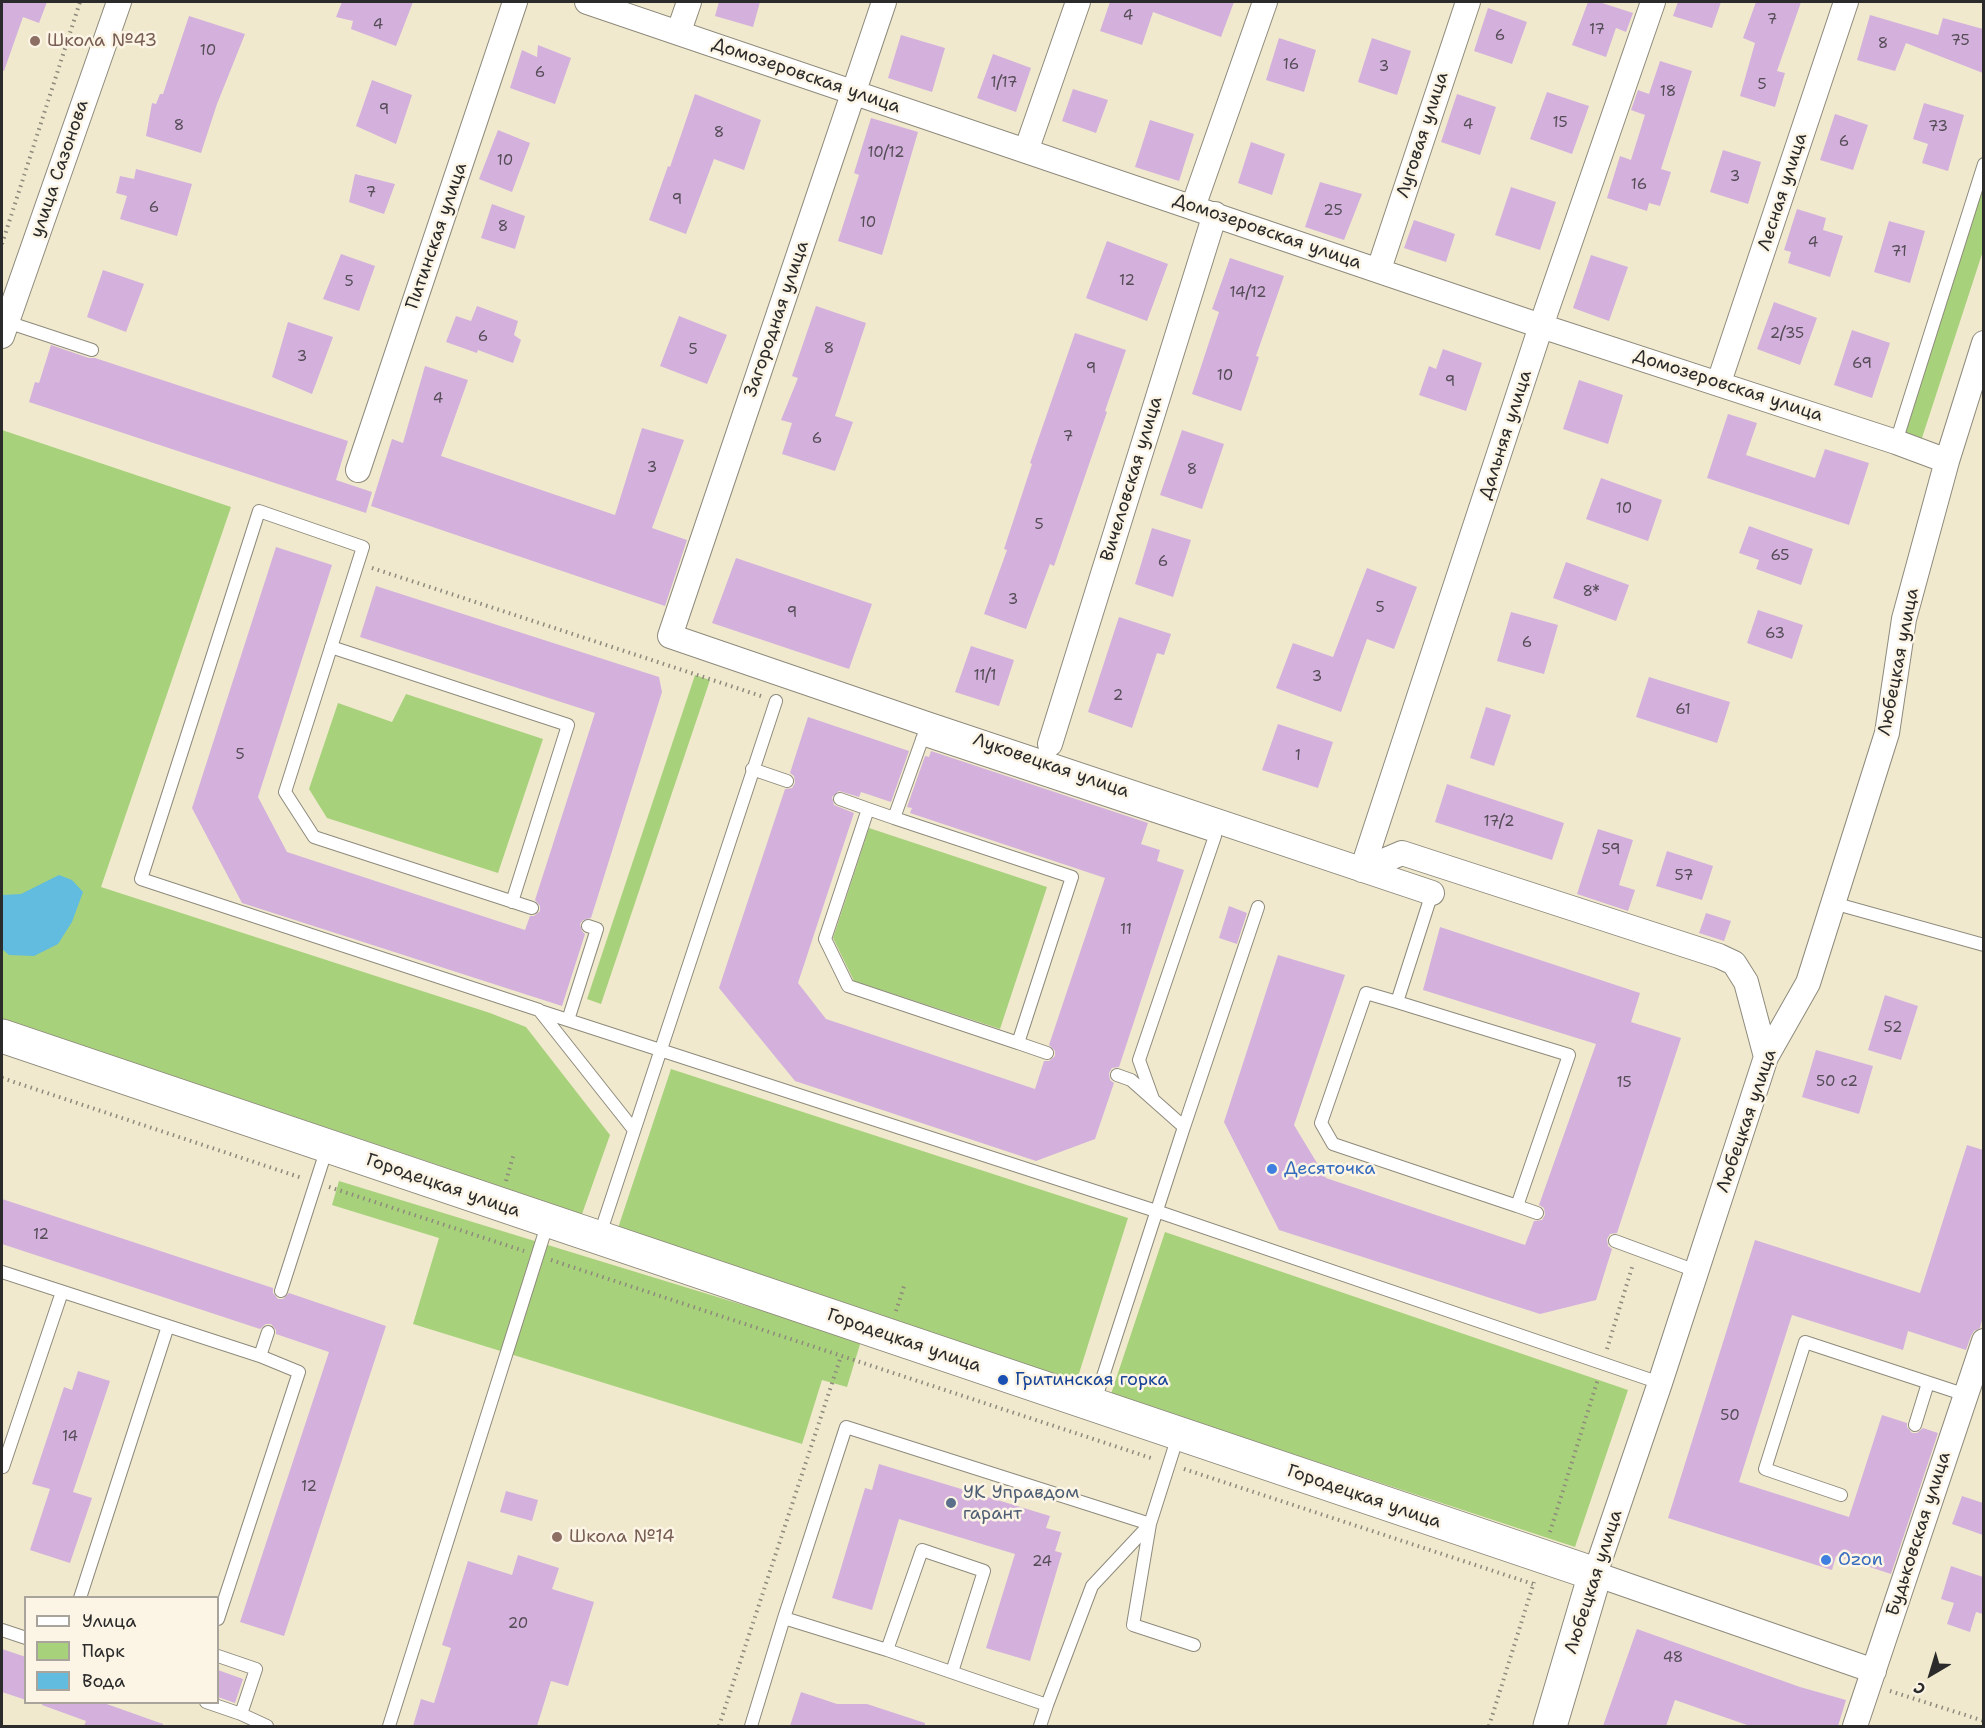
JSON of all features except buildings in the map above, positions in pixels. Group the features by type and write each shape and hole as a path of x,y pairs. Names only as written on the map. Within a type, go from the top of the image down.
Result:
{"street":[{"name":"улица Сазонова","path":"4,329 119,2"},
{"name":"Питинская улица","path":"358,470 515,2"},
{"name":"Домозеровская улица","path":"587,2 679,31 1541,326 1719,382 1947,461"},
{"path":"679,31 689,2"},
{"name":"Загородная улица","path":"670,636 884,2"},
{"path":"1026,151 1078,2"},
{"name":"Вичеловская улица","path":"1050,744 1265,2"},
{"name":"Луговая улица","path":"1379,269 1468,2"},
{"name":"Дальняя улица","path":"1362,870 1541,326 1653,2"},
{"name":"Лесная улица","path":"1719,382 1846,2"},
{"name":"Любецкая улица","path":"1550,1726 1595,1574 1766,1057 1808,983 1887,733 1904,619 1947,461 1983,343"},
{"name":"Луковецкая улица","path":"670,636 925,732 1432,893"},
{"path":"1362,870 1402,853 1719,956 1734,963 1746,982 1766,1057"},
{"name":"Городецкая улица","path":"2,1036 1094,1406 1174,1449 1538,1571 1595,1574 1872,1678"},
{"name":"Будьковская улица","path":"1855,1726 1983,1345"}],"lane":[{"path":"1896,442 1983,164"},
{"path":"4,329 92,350"},
{"path":"532,908 314,837 285,792 363,547 259,511 141,879 1156,1211 1660,1383"},
{"path":"332,647 568,725 512,902"},
{"path":"598,1238 776,701"},
{"path":"894,818 925,732 1215,836 1138,1060 1153,1100"},
{"path":"753,769 787,781"},
{"path":"840,799 1072,877 1018,1043"},
{"path":"868,809 825,939 848,986 1047,1053"},
{"path":"1397,1002 1432,893"},
{"path":"1833,903 1983,945"},
{"path":"1094,1406 1156,1211 1258,907"},
{"path":"568,1020 597,929 588,926"},
{"path":"1517,1206 1569,1055 1366,993 1321,1123 1333,1144 1537,1213"},
{"path":"539,1010 634,1130"},
{"path":"1117,1075 1131,1080 1184,1127"},
{"path":"281,1291 327,1146"},
{"path":"389,1726 549,1221"},
{"path":"1615,1241 1696,1271"},
{"path":"2,1272 261,1356 299,1372 219,1616"},
{"path":"3,1467 62,1292"},
{"path":"81,1596 168,1326"},
{"path":"261,1356 268,1332"},
{"path":"1841,1495 1765,1469 1805,1342 1966,1395"},
{"path":"1915,1425 1928,1383"},
{"path":"751,1726 846,1427 1150,1524"},
{"path":"1174,1449 1150,1524 1133,1625 1194,1645"},
{"path":"1040,1726 1092,1586 1150,1524"},
{"path":"887,1650 922,1550 932,1553 984,1571 952,1672"},
{"path":"784,1618 887,1650 1047,1705"},
{"path":"2,1630 24,1637"},
{"path":"219,1656 256,1668 240,1714"},
{"path":"212,1704 267,1726"}],"path":[{"path":"2,244 80,2"},
{"path":"358,563 776,701"},
{"path":"2,1078 841,1356 1174,1449 1538,1571"},
{"path":"1489,1726 1638,1249"},
{"path":"719,1726 841,1356"},
{"path":"1872,1678 1983,1721"}],"green space":[{"path":"1983,184 1983,251 1920,444 1903,438"},
{"path":"2,430 231,507 101,887 490,1013 526,1027 610,1135 581,1217 438,1165 2,1019"},
{"path":"695,675 710,680 601,1004 587,999"},
{"path":"406,694 543,739 498,873 327,818 309,789 338,703 392,722"},
{"path":"869,828 1047,887 1000,1029 854,981 833,938"},
{"path":"671,1069 1128,1218 1076,1383 618,1228"},
{"path":"339,1181 861,1341 847,1387 822,1380 802,1444 413,1324 439,1238 332,1205"},
{"path":"1165,1232 1628,1390 1575,1547 1111,1394"}],"water":[{"path":"59,875 72,880 83,892 72,922 58,944 34,956 9,955 2,949 2,895 21,894"}],"place":[{"name":"Школа №43","path":"35,41"},
{"name":"Десяточка","path":"1272,1169"},
{"name":"Гритинская горка","path":"1003,1380"},
{"name":"УК Управдом гарант","path":"951,1503"},
{"name":"Школа №14","path":"557,1537"},
{"name":"Ozon","path":"1826,1560"}]}
